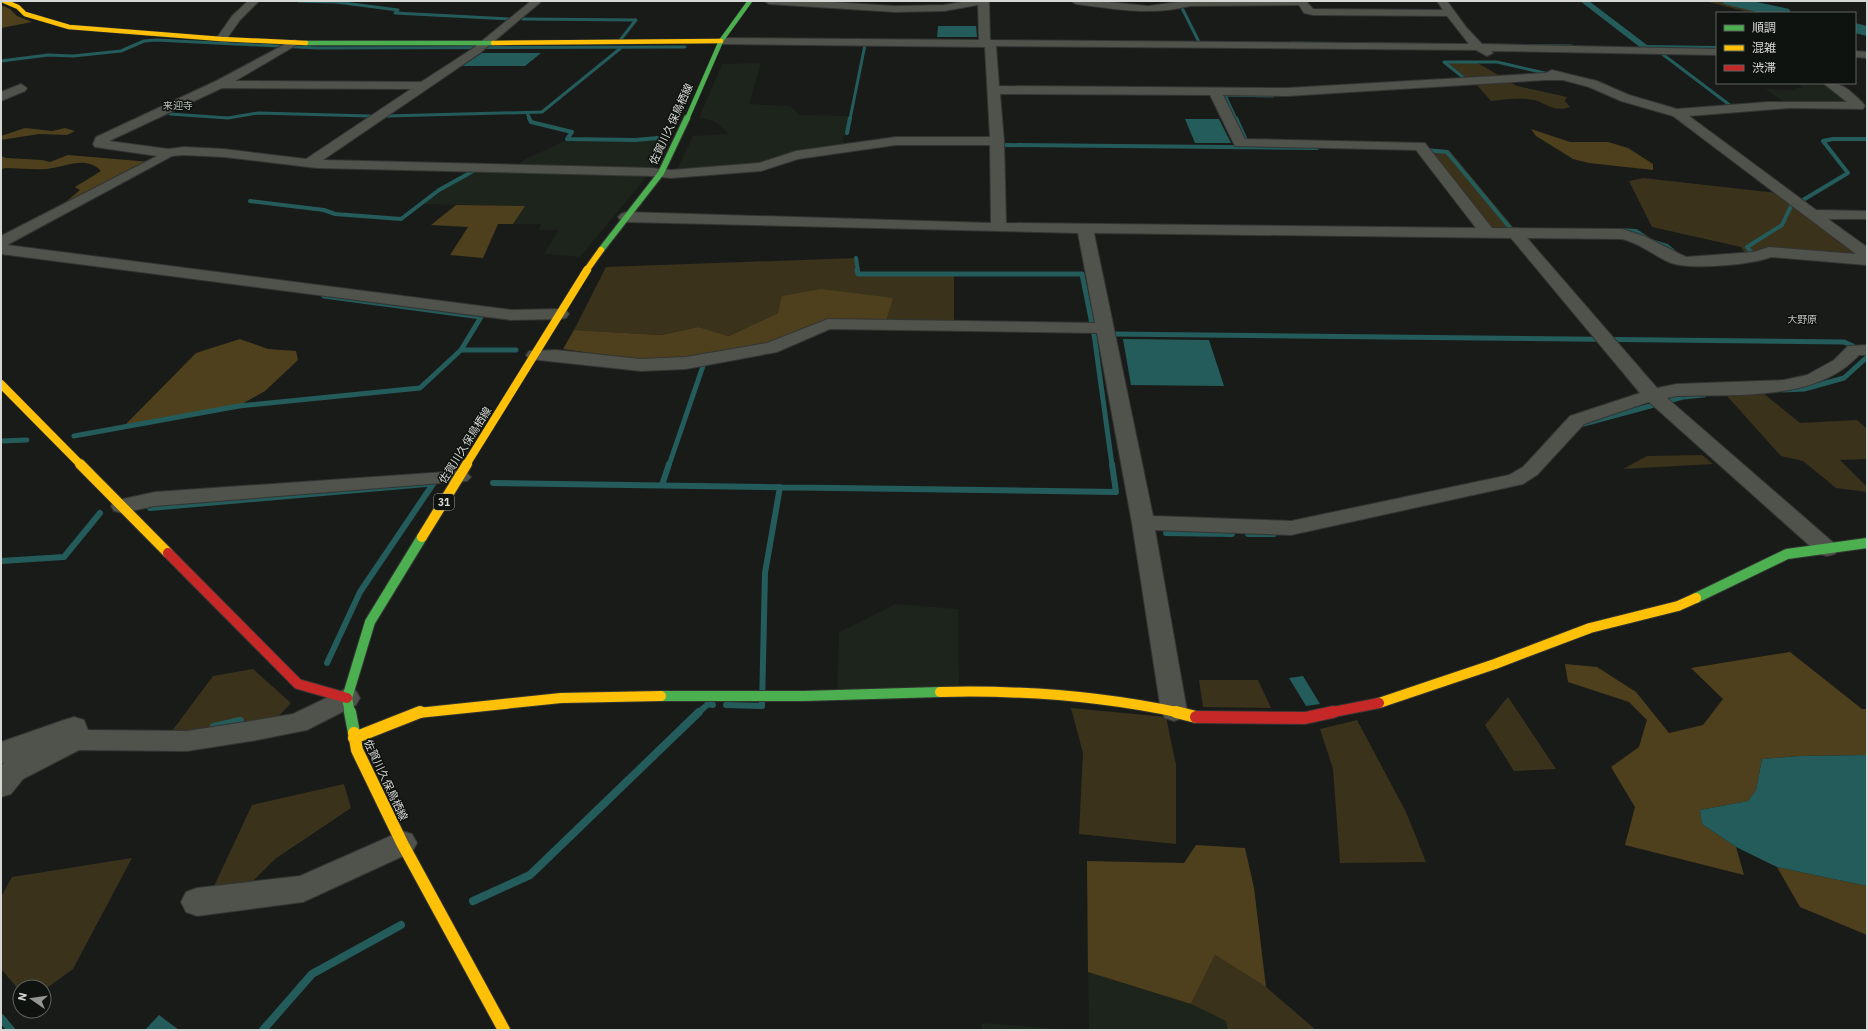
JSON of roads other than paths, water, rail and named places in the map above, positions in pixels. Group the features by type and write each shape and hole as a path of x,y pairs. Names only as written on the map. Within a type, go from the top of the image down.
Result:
{"street":[{"path":"4,1 18,7 30,16 69,27 289,46 481,47 721,41 986,42 1477,45 1716,52"},
{"path":"221,39 236,18 254,1"},
{"path":"309,163 481,47 537,1"},
{"name":"佐賀川久保鳥栖線","path":"504,1030 402,843 357,750 347,698 370,622 590,264 661,173 675,146 721,41 750,1"},
{"path":"769,1 895,8 944,8 983,1 997,141 999,228"},
{"path":"1076,1 1137,8 1180,6 1190,3 1296,2 1302,3 1308,11 1313,12 1449,13"},
{"path":"1442,1 1449,13 1477,45 1494,58"},
{"path":"289,46 220,84 101,140 100,144 168,153 184,151 224,153 309,163 518,167 671,174 761,167 796,156 896,142 997,141"},
{"path":"1856,54 1867,55"},
{"path":"1522,66 1593,84 1625,98 1677,113 1867,255"},
{"path":"993,90 1287,92 1314,89 1416,85 1527,76 1565,76"},
{"path":"220,84 423,86"},
{"path":"1677,113 1756,105 1826,104 1859,106 1842,91 1831,84"},
{"path":"1,97 21,88"},
{"path":"1215,92 1240,143 1420,146 1488,233"},
{"path":"1,242 166,156 168,153"},
{"path":"1812,214 1867,215"},
{"path":"626,217 735,219 999,228 1622,234 1636,236 1677,260 1685,262 1756,257 1769,252 1867,260"},
{"path":"1085,229 1095,328 1143,524 1174,711"},
{"path":"1515,233 1652,395 1827,549"},
{"path":"1,249 511,315 560,314"},
{"path":"535,355 556,355 641,365 686,363 772,348 828,324 1095,328"},
{"path":"1143,524 1292,528 1516,480 1530,471 1577,420 1652,395 1677,390 1784,386 1813,379 1841,364 1854,350 1867,350"},
{"path":"1,384 298,684 347,698"},
{"path":"122,506 155,499 460,477"},
{"path":"354,738 421,712 562,698 751,695 804,696 991,692 1061,695 1174,711 1196,717 1304,718 1368,706 1495,664 1590,628 1678,606 1787,554 1867,543"},
{"path":"1,786 13,771 75,740 187,741 298,722 347,698"},
{"path":"1,753 74,727 75,740"},
{"path":"197,902 303,889 402,843"}],"water":[{"path":"1580,1 1589,1 1647,45 1716,46 1716,49 1641,48"},
{"path":"938,26 976,26 977,37 937,37"},
{"path":"482,53 541,53 525,66 462,66"},
{"path":"1185,119 1219,119 1231,143 1195,143"},
{"path":"1123,339 1209,340 1224,386 1131,385"},
{"path":"1303,676 1320,704 1306,706 1289,678"},
{"path":"1867,755 1867,886 1777,867 1736,847 1702,824 1700,810 1748,801 1756,790 1762,759 1800,756"},
{"path":"159,1015 179,1030 145,1030"}],"waterway":[{"path":"298,1 336,2 398,10 395,13 512,19"},
{"path":"1730,1 1779,12"},
{"path":"1182,8 1199,42"},
{"path":"523,19 636,20 621,39"},
{"path":"1856,28 1867,31"},
{"path":"1,61 48,55 73,56 121,51 144,41 156,40 317,48 622,47"},
{"path":"1291,43 1572,46"},
{"path":"850,119 865,45"},
{"path":"387,116 542,112 622,47"},
{"path":"622,47 685,47"},
{"path":"1661,53 1731,106"},
{"path":"1464,78 1444,62 1497,62 1549,74"},
{"path":"1236,119 1225,95 1273,96"},
{"path":"170,114 228,118 258,113 370,116"},
{"path":"527,113 530,119"},
{"path":"529,118 531,122 572,132 567,139 635,140 658,138"},
{"path":"847,133 850,118"},
{"path":"1236,118 1247,142"},
{"path":"1803,200 1848,173 1823,141 1833,139 1867,139"},
{"path":"1003,145 1317,148"},
{"path":"1426,150 1447,152 1511,229 1518,229"},
{"path":"250,201 324,210 335,214 401,219 439,190 475,170"},
{"path":"1746,254 1752,253 1747,247 1782,225 1792,204"},
{"path":"1619,230 1636,231 1651,241 1667,246 1678,255"},
{"path":"856,258 858,271"},
{"path":"857,270 858,274 1082,274 1094,334 1112,465"},
{"path":"324,296 481,317 461,350"},
{"path":"1114,334 1844,342 1853,346"},
{"path":"74,436 239,406 420,388 461,350"},
{"path":"461,350 516,350"},
{"path":"1783,390 1804,389 1844,378 1867,357"},
{"path":"669,465 703,366"},
{"path":"1668,401 1683,397 1704,395"},
{"path":"1578,428 1580,425 1654,405"},
{"path":"1,441 27,440"},
{"path":"662,485 669,464"},
{"path":"780,487 1116,492 1112,464"},
{"path":"493,483 780,487"},
{"path":"150,508 426,484"},
{"path":"327,663 360,592 433,484"},
{"path":"726,705 762,706 765,573 780,487"},
{"path":"1,561 64,557 100,513"},
{"path":"1166,533 1232,534"},
{"path":"1248,534 1274,534"},
{"path":"698,713 708,704 713,705"},
{"path":"473,901 530,875 699,712"},
{"path":"214,727 240,721"},
{"path":"263,1030 312,974 401,925"},
{"path":"1,1018 11,1030"}],"district":[{"name":"来迎寺","path":"178,105"},
{"name":"大野原","path":"1802,319"}]}
